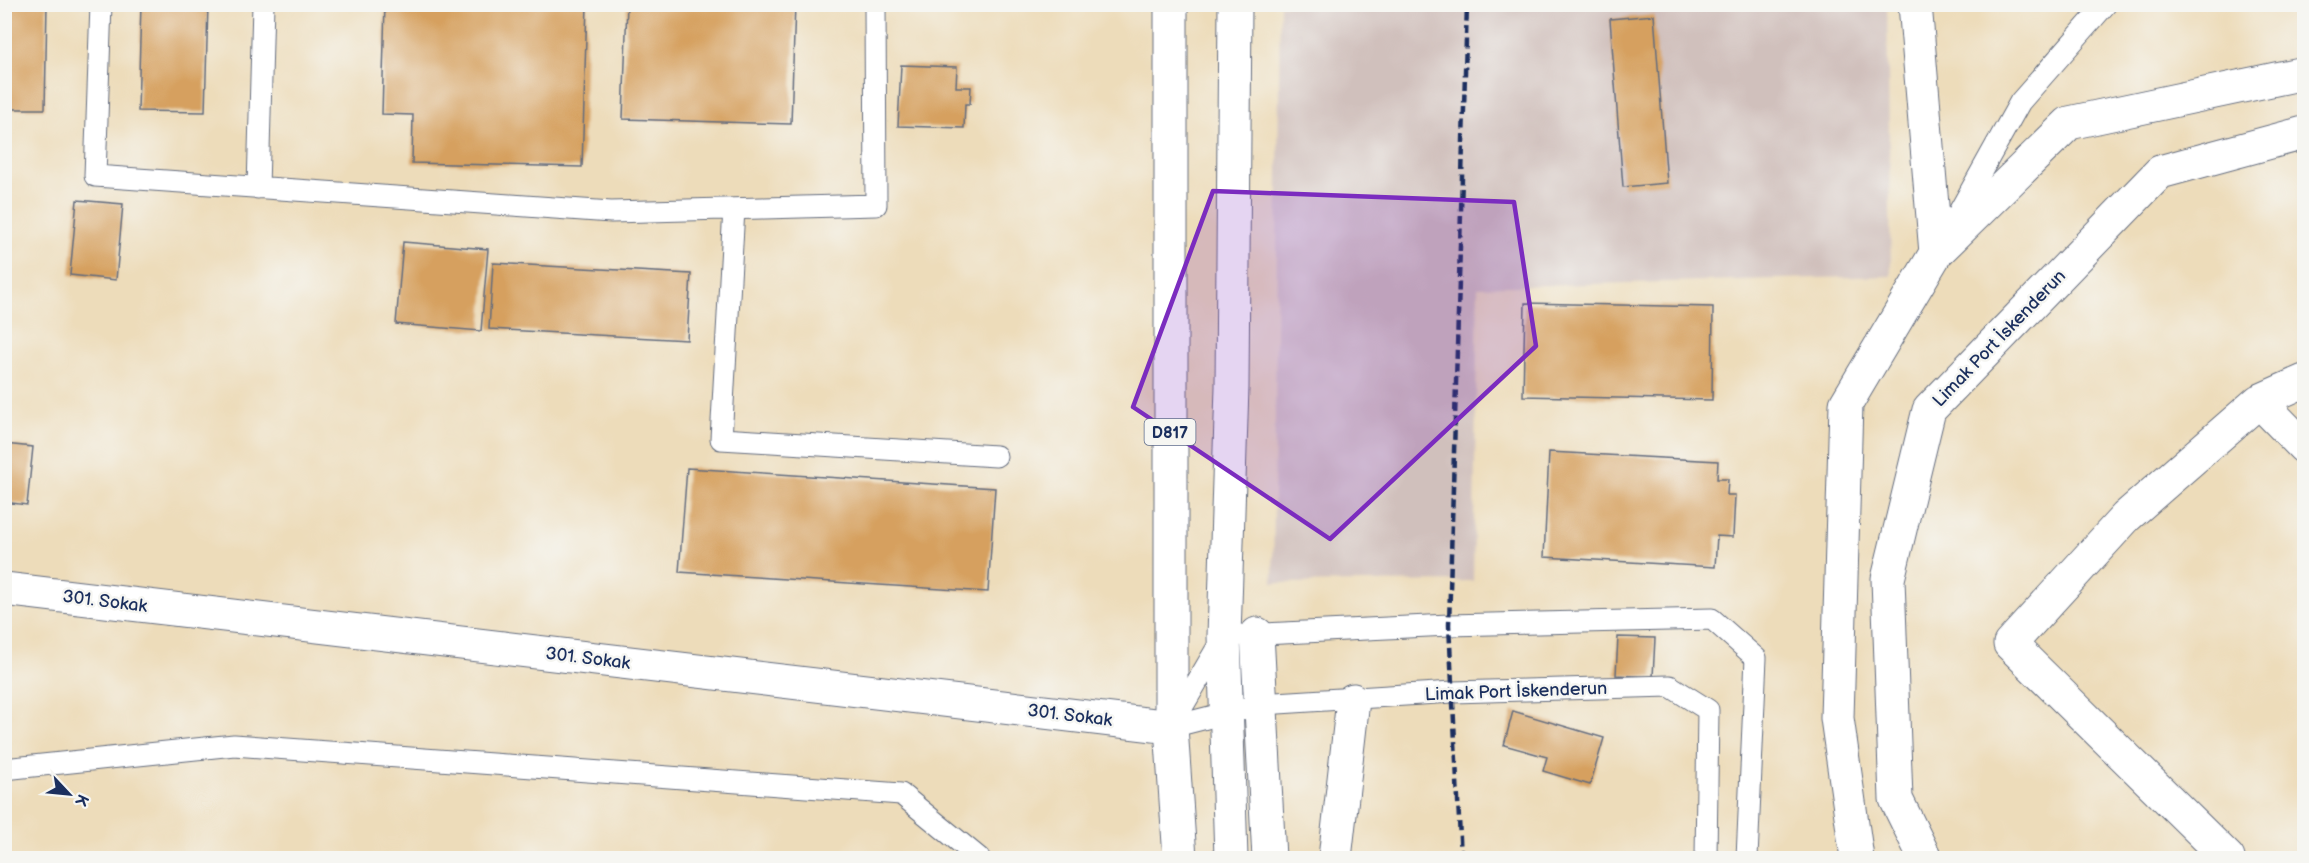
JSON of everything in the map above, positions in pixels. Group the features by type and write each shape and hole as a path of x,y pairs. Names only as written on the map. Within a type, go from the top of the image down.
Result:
{"main road":[{"name":"D817","path":"1171,4 1171,727 1180,858"},
{"path":"1231,858 1224,636 1232,387 1235,4"},
{"path":"1915,4 1936,253"},
{"path":"1857,858 1836,718 1846,404 1936,253 2069,123 2304,73"},
{"name":"Limak Port İskenderun","path":"1925,858 1896,799 1888,579 1929,410 2160,172 2304,134"},
{"path":"2228,858 2010,644 2126,518 2259,401 2304,381"},
{"path":"2259,401 2304,447"},
{"name":"301. Sokak","path":"4,589 1171,727"},
{"path":"1257,634 1269,858"},
{"path":"1335,858 1353,700"}],"lane":[{"path":"101,4 95,176 611,212 876,205 875,4"},
{"path":"258,188 263,4"},
{"path":"1936,253 2020,102 2106,4"},
{"path":"734,209 721,439 996,456"},
{"path":"1171,727 1224,636 1449,625 1712,619 1756,658 1747,858"},
{"name":"Limak Port İskenderun","path":"1171,727 1261,704 1453,692 1670,686 1708,710 1706,858"},
{"path":"4,769 234,745 902,794 979,858"}],"highlighted area":[{"path":"1213,191 1514,202 1536,346 1330,539 1133,407"}],"shaded area":[{"path":"1280,5 1887,5 1891,276 1478,287 1473,581 1273,583"}],"building":[{"path":"4,4 47,4 45,109 4,109"},
{"path":"141,4 208,4 205,112 138,111"},
{"path":"385,4 587,4 582,167 412,163 413,115 382,114"},
{"path":"627,4 795,4 791,124 623,119"},
{"path":"1654,15 1667,183 1623,187 1610,19"},
{"path":"901,65 957,67 956,87 971,87 970,104 965,104 964,128 898,126"},
{"path":"77,200 123,204 116,280 70,275"},
{"path":"403,242 488,249 481,331 396,324"},
{"path":"493,263 691,274 687,340 489,329"},
{"path":"1525,303 1713,307 1712,400 1523,396"},
{"path":"4,444 33,447 27,505 4,502"},
{"path":"1549,452 1718,461 1717,479 1728,479 1727,495 1735,495 1733,537 1717,536 1715,567 1544,557"},
{"path":"687,468 995,488 988,592 679,572"},
{"path":"1618,637 1655,638 1653,677 1616,675"},
{"path":"1513,711 1604,738 1590,785 1543,771 1547,757 1504,745"}],"railway":[{"path":"1461,858 1449,625 1467,4"}]}
